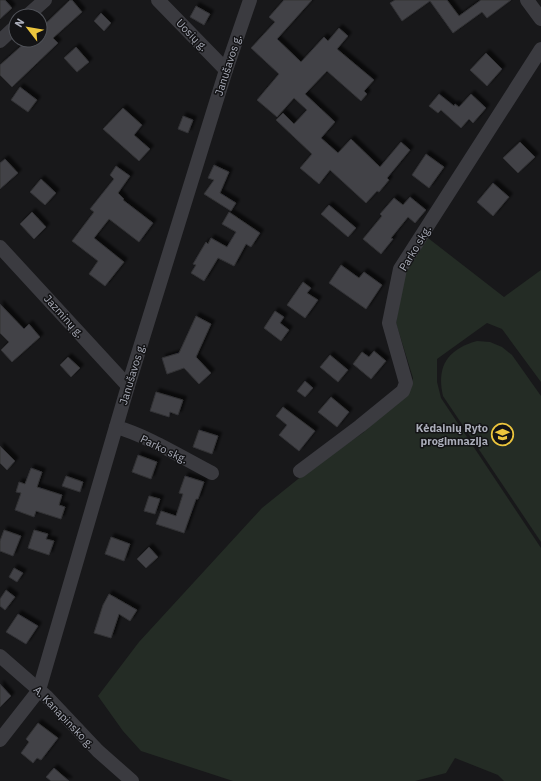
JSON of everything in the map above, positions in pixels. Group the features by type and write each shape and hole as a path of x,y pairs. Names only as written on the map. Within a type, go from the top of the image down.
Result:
{"street":[{"path":"36,8 45,0"},
{"name":"Uosių g.","path":"158,0 226,70"},
{"name":"Janušavos g.","path":"0,740 40,690 128,386 226,70 250,0"},
{"path":"527,0 541,19"},
{"path":"0,41 8,34"},
{"name":"Parko skg.","path":"300,471 360,426 403,391 406,382 389,323 400,269 541,49"},
{"name":"Jazminų g.","path":"0,247 128,386"},
{"name":"Parko skg.","path":"116,427 124,429 157,444 212,473"},
{"name":"A. Kanapinsko g.","path":"0,656 40,690 98,751 131,780"}],"shaded area":[{"path":"428,238 504,297 541,270 541,382 502,329 487,323 437,359 437,382 441,398 541,548 541,781 504,781 498,775 455,758 446,773 415,781 233,781 141,751 123,731 98,696 139,642 262,508 308,471 364,432 411,389 413,378 396,323 404,274"},
{"name":"Kėdainių Ryto progimnazija","path":"477,341 490,342 502,347 512,355 541,396 541,542 443,396 441,376 446,360 458,349"}],"building":[{"path":"0,0 5,0 12,8 8,8 8,12 0,19"},
{"path":"70,0 72,0 82,12 53,38 58,43 12,87 0,75 0,65 19,48 48,48 48,21"},
{"path":"284,0 312,0 277,39 301,62 324,37 328,41 339,28 348,36 337,49 374,80 364,91 367,94 361,101 327,71 305,94 335,122 321,138 338,153 351,139 380,167 401,142 410,150 387,178 389,180 379,192 377,191 366,203 330,170 319,184 300,168 312,154 276,120 283,113 294,124 307,110 294,98 277,117 257,100 279,74 251,48 275,22 269,17"},
{"path":"395,0 447,0 459,16 481,0 511,0 487,18 482,12 453,33 430,1 402,21 390,3"},
{"path":"196,6 210,14 204,25 190,17"},
{"path":"101,13 111,23 104,31 94,21"},
{"path":"76,47 89,62 77,72 64,58"},
{"path":"486,53 502,69 487,86 470,70"},
{"path":"20,87 37,100 28,112 11,100"},
{"path":"439,94 454,106 455,104 459,107 471,94 486,108 473,123 469,119 461,128 441,110 438,113 429,106"},
{"path":"123,108 142,125 134,135 150,149 139,161 103,129"},
{"path":"183,116 193,120 188,133 178,129"},
{"path":"520,142 535,157 518,173 503,158"},
{"path":"426,154 444,167 429,188 412,175"},
{"path":"5,159 18,173 0,189 0,163"},
{"path":"214,165 229,172 220,193 236,203 231,211 204,194 214,180 208,178"},
{"path":"116,166 130,176 118,193 124,199 123,200 153,223 139,242 109,219 94,238 124,262 105,286 89,274 98,261 72,241 94,212 90,209 114,179 110,175"},
{"path":"41,179 56,193 45,205 30,192"},
{"path":"493,183 509,197 493,216 477,202"},
{"path":"410,197 426,210 415,223 408,217 391,238 393,239 381,254 363,239 382,216 380,214 394,198 403,205"},
{"path":"329,205 356,228 348,237 321,214"},
{"path":"32,212 46,227 34,239 20,224"},
{"path":"229,212 260,233 251,247 246,244 234,266 218,258 204,281 191,273 196,265 193,264 206,242 208,244 211,238 227,247 236,232 222,224"},
{"path":"341,265 359,278 364,272 382,285 366,309 329,283"},
{"path":"303,282 311,288 307,293 318,300 305,318 287,305"},
{"path":"0,304 24,329 29,324 40,337 12,362 1,350 9,342 0,333"},
{"path":"275,311 284,317 280,323 289,330 281,341 264,328"},
{"path":"196,316 211,324 196,357 211,373 199,384 184,368 167,374 162,358 179,353"},
{"path":"374,351 386,361 371,379 353,364 362,352 369,357"},
{"path":"330,355 348,370 338,382 320,367"},
{"path":"68,357 80,368 71,377 60,365"},
{"path":"305,381 313,388 305,397 297,391"},
{"path":"156,392 183,400 178,415 170,412 169,417 150,411"},
{"path":"331,397 349,412 337,427 318,412"},
{"path":"283,407 315,431 299,451 279,435 287,425 276,416"},
{"path":"199,430 218,436 212,454 193,447"},
{"path":"0,446 15,461 7,470 0,463"},
{"path":"138,455 157,462 151,479 132,472"},
{"path":"31,468 42,472 37,487 62,495 59,505 65,507 61,519 36,511 34,517 15,510 21,493 16,492 19,482 25,484"},
{"path":"66,476 83,482 80,492 62,486"},
{"path":"185,476 204,482 198,499 196,499 184,533 156,524 161,511 176,516 183,494 179,493"},
{"path":"149,496 160,499 155,514 144,511"},
{"path":"4,530 21,536 13,556 0,551 0,541"},
{"path":"34,530 48,534 46,539 54,541 49,555 28,548"},
{"path":"111,537 130,544 124,561 105,554"},
{"path":"149,547 158,557 146,568 137,559"},
{"path":"14,568 23,573 17,582 9,577"},
{"path":"6,590 15,597 5,610 0,606 0,599"},
{"path":"109,594 137,610 130,621 119,614 111,638 94,633 103,605"},
{"path":"18,614 38,626 26,644 6,632"},
{"path":"0,684 11,696 0,707"},
{"path":"38,723 58,738 41,760 37,758 33,763 21,753 29,742 26,739"},
{"path":"54,768 69,781 51,781 46,777"}],"place":[{"name":"Kėdainių Ryto progimnazija","path":"503,434"}]}
